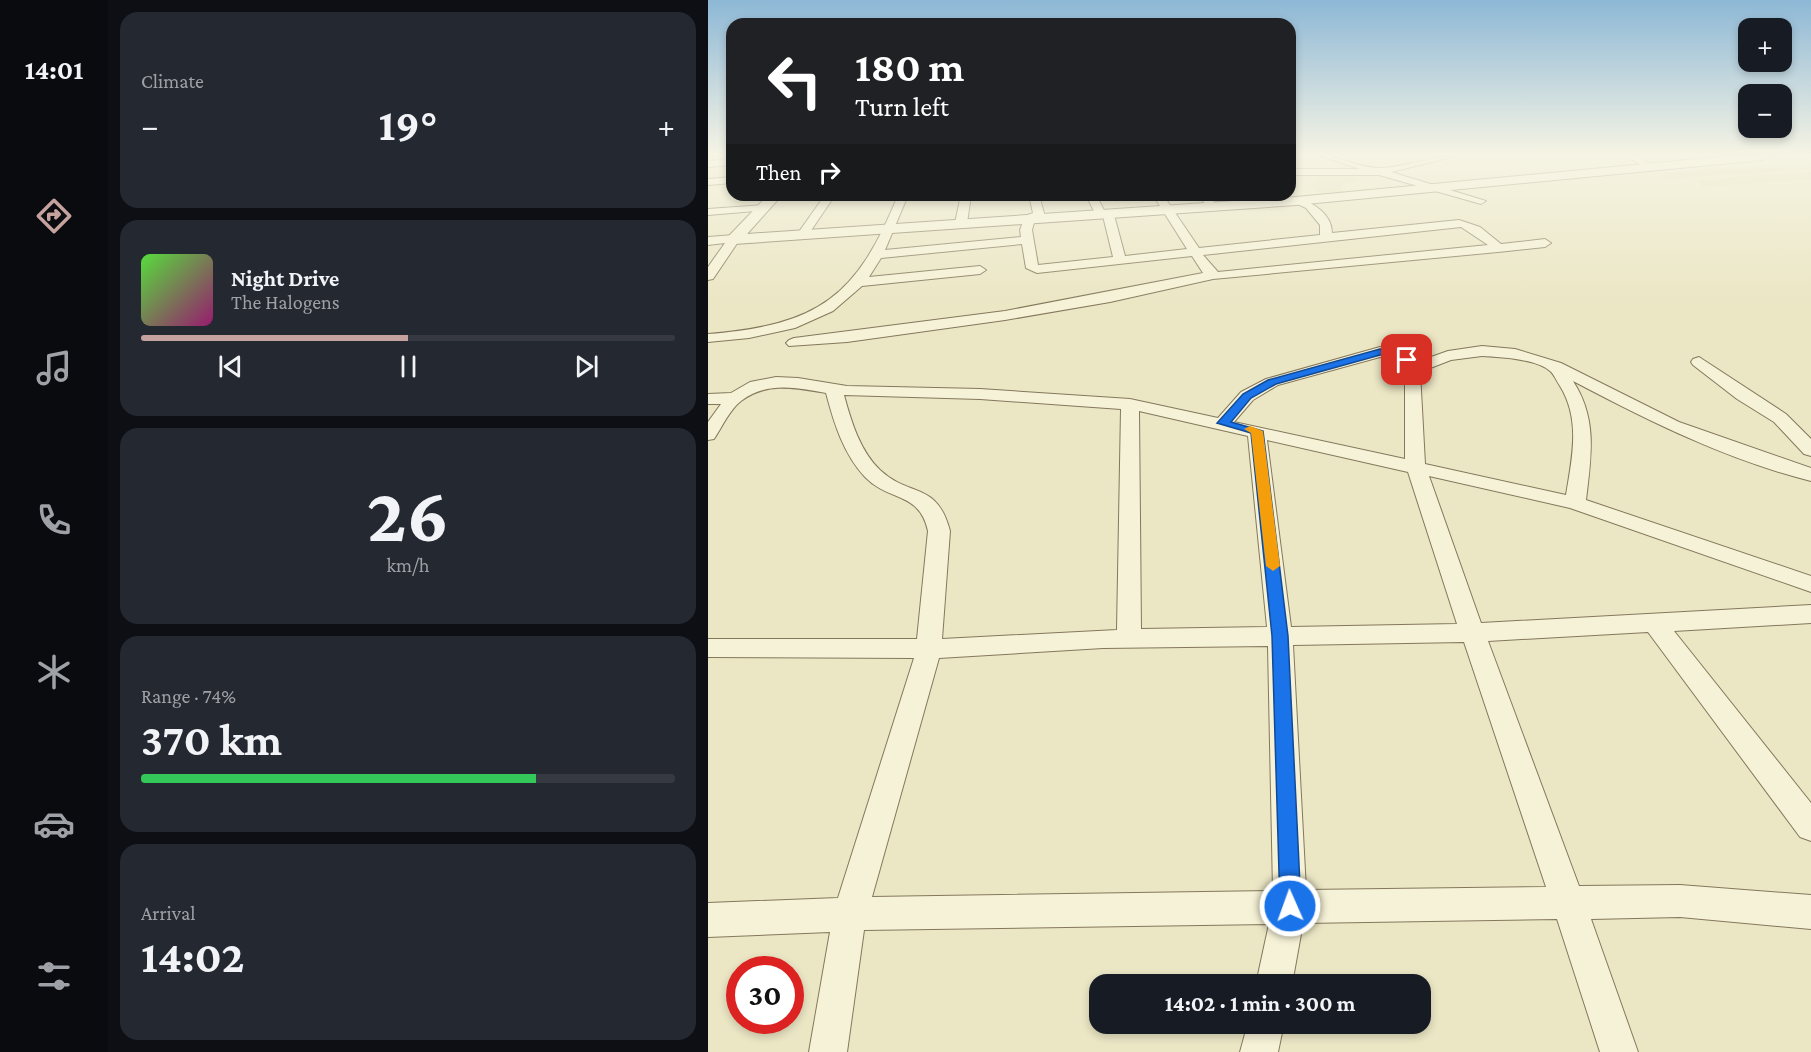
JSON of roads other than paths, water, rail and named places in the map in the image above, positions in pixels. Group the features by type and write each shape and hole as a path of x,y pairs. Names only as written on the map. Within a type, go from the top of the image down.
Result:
{"street":[{"path":"708,276 734,239 766,205"},
{"path":"802,236 823,205"},
{"path":"708,338 779,329 812,317 833,304 859,282 889,231 899,205"},
{"path":"961,223 964,205"},
{"path":"1034,205 1035,217 1026,230 1032,268 1037,269 1459,223 1469,225 1486,235 1498,248"},
{"path":"1098,205 1104,214 1120,259"},
{"path":"1163,205 1213,275"},
{"path":"708,241 889,231 1035,217 1167,212 1247,205"},
{"path":"1307,205 1326,225 1326,236"},
{"path":"708,212 764,208"},
{"path":"875,255 1028,240"},
{"path":"794,343 933,327 1139,293 1213,275 1545,243"},
{"path":"859,282 980,270"},
{"path":"1411,370 1446,355 1508,351 1555,366 1676,427 1811,475"},
{"path":"1223,423 1247,396 1272,382 1370,354 1385,352 1397,354 1409,362 1416,466 1472,633 1570,903 1619,1052"},
{"path":"1700,362 1743,395 1780,418 1811,450"},
{"path":"1555,366 1575,399 1580,415 1579,467 1575,503"},
{"path":"708,435 734,398 756,386 776,382 798,383 834,390 980,394 1130,405 1223,423 1575,503 1811,584"},
{"path":"828,1052 850,914 930,650 939,531 937,517 927,502 887,484 875,475 861,459 843,424 834,390"},
{"path":"708,399 734,398"},
{"path":"1129,639 1130,405"},
{"path":"1257,431 1280,636 1290,906 1276,974"},
{"path":"708,648 930,650 1129,639 1472,633 1811,615"},
{"path":"1654,623 1811,827"},
{"path":"708,920 850,914 1680,901 1811,912"},
{"path":"1259,1052 1263,1034"}]}
